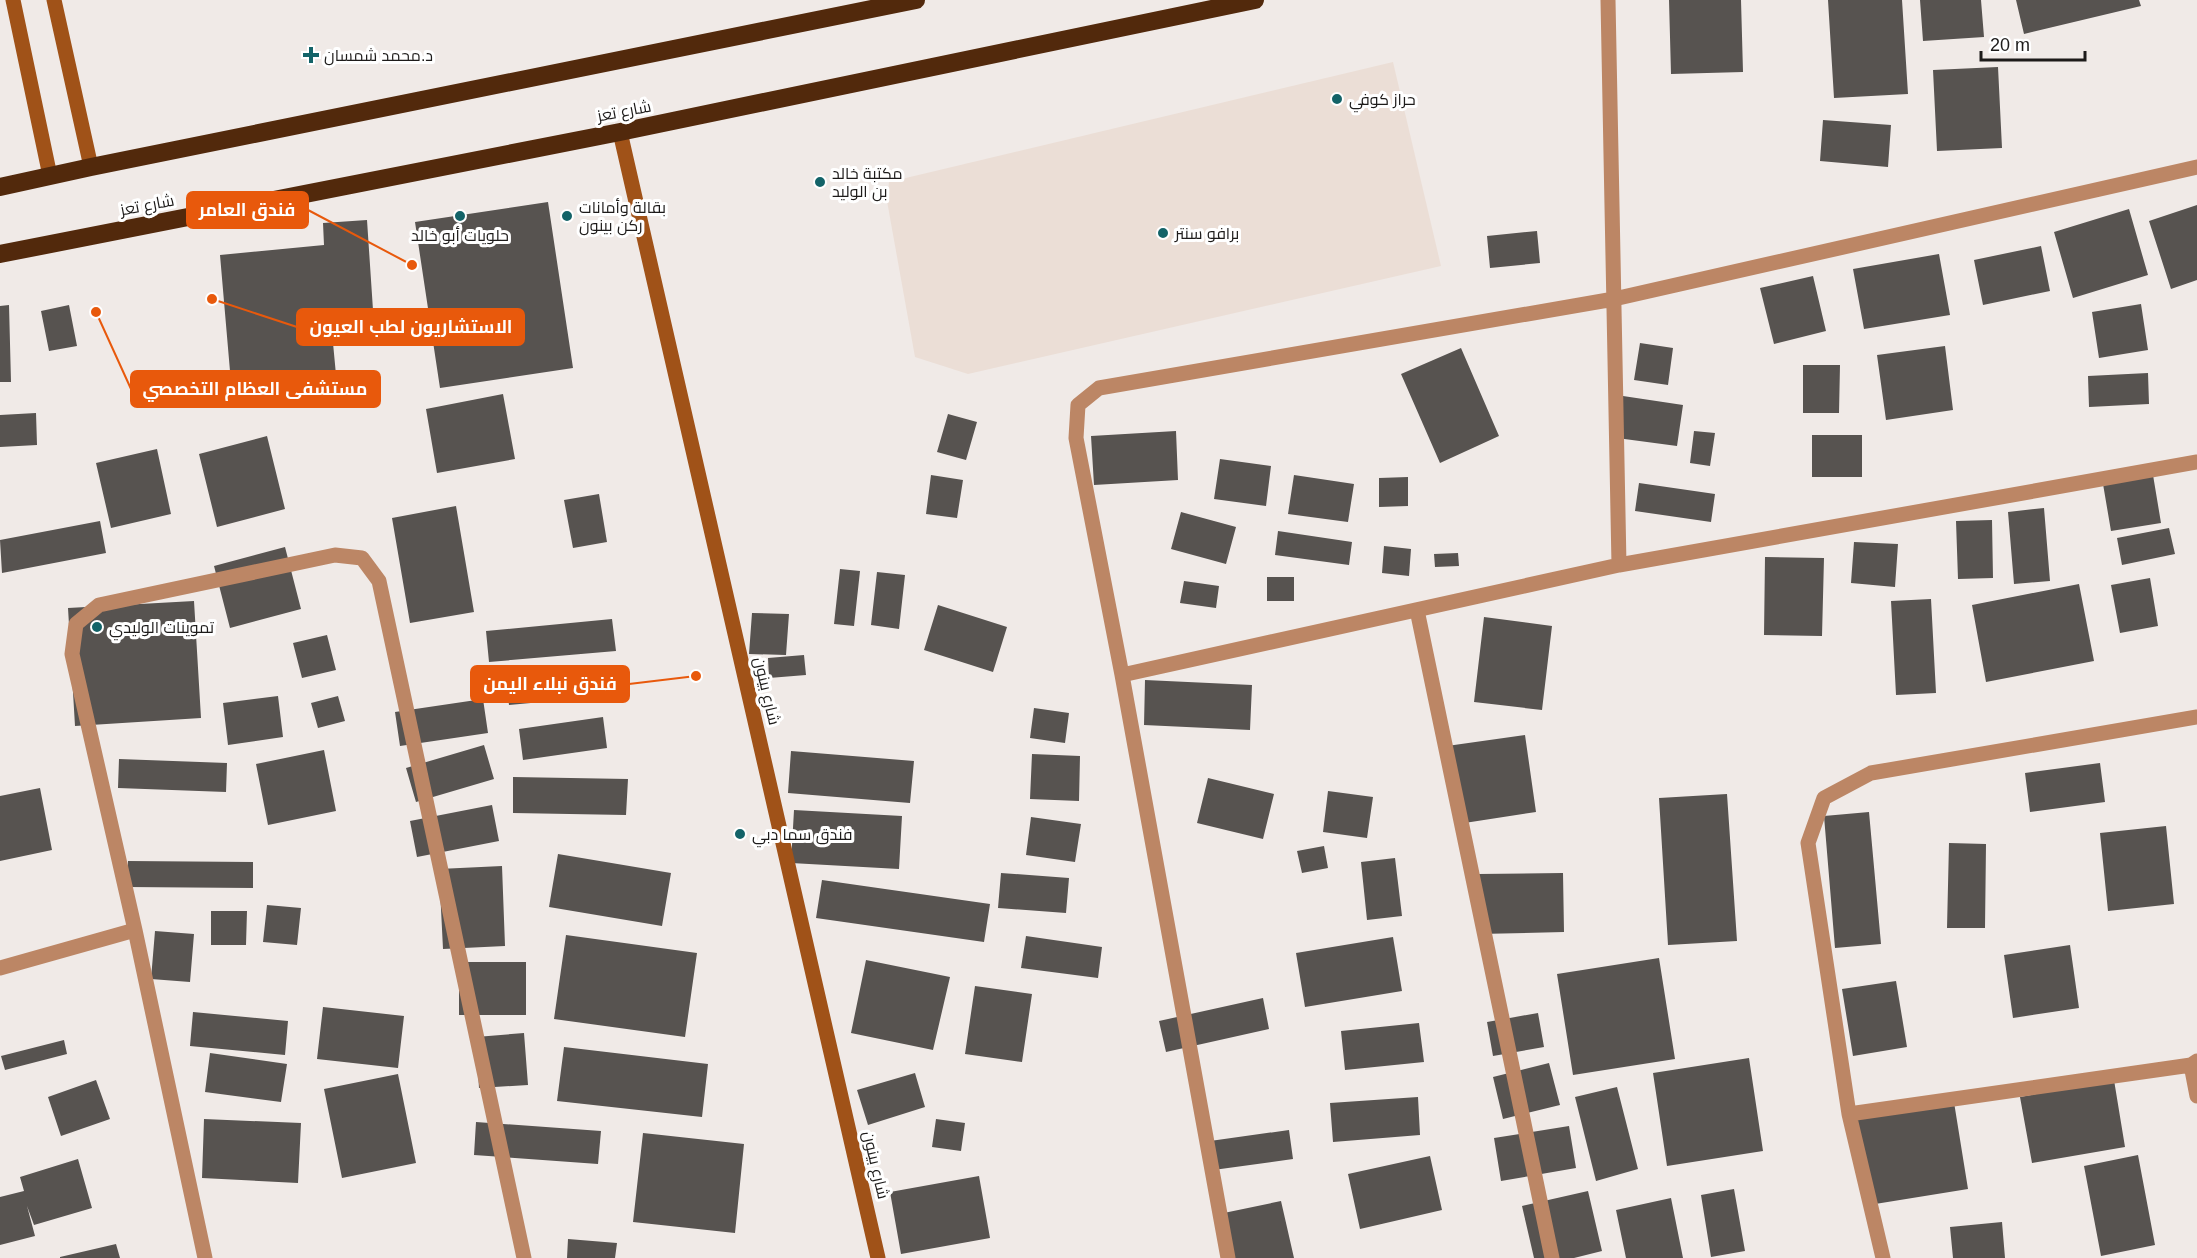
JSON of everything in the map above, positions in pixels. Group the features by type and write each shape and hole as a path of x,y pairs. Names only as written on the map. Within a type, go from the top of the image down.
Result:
{"highway":[{"path":"0,187 916,0"},
{"name":"شارع تعز","path":"0,254 620,132 1255,0"}],"street":[{"path":"13,0 50,176"},
{"path":"54,0 91,167"},
{"path":"1608,0 1619,565"},
{"name":"شارع بينون","path":"620,132 878,1258"},
{"path":"1228,1258 1122,675 1076,438 1078,405 1099,388 1614,299 2197,167"},
{"path":"1122,675 1619,565 2197,462"},
{"path":"205,1258 135,930 72,654 76,624 99,605 335,555 362,558 379,581 524,1258"},
{"path":"1417,610 1552,1258"},
{"path":"1883,1258 1849,1114 1808,843 1824,798 1871,773 2197,717"},
{"path":"0,968 135,930"},
{"path":"1849,1114 2194,1063 2197,1096"}],"shaded area":[{"name":"برافو سنتر","path":"1393,62 1441,266 968,374 915,357 887,201 889,182"}],"building":[{"path":"1669,0 1741,0 1743,72 1671,74"},
{"path":"1828,0 1902,0 1908,94 1834,98"},
{"path":"1920,0 1981,0 1984,37 1923,41"},
{"path":"2016,0 2139,0 2141,6 2024,34"},
{"path":"1998,67 2002,148 1937,151 1933,70"},
{"path":"1823,120 1891,125 1888,167 1820,161"},
{"path":"548,202 573,368 440,388 415,222"},
{"path":"2197,205 2197,280 2171,289 2149,221"},
{"path":"2129,209 2148,275 2073,298 2054,232"},
{"path":"367,220 375,340 333,343 338,396 233,406 220,255 324,245 323,223"},
{"path":"1537,231 1540,263 1490,268 1487,236"},
{"path":"2041,246 2050,291 1983,305 1974,260"},
{"path":"1939,254 1950,315 1864,329 1853,269"},
{"path":"1813,276 1826,331 1774,344 1760,288"},
{"path":"2141,304 2148,350 2099,358 2092,312"},
{"path":"9,305 11,382 0,382 0,306"},
{"path":"69,305 77,346 49,351 41,311"},
{"path":"1640,343 1673,348 1668,385 1634,380"},
{"path":"1945,346 1953,410 1886,420 1877,355"},
{"path":"1461,348 1499,436 1440,463 1401,374"},
{"path":"1803,365 1840,365 1839,413 1803,413"},
{"path":"2148,373 2149,404 2089,407 2088,376"},
{"path":"503,394 515,459 437,473 426,409"},
{"path":"1623,396 1683,405 1677,446 1617,438"},
{"path":"36,413 37,445 0,447 0,415"},
{"path":"948,414 977,422 966,460 937,452"},
{"path":"1176,431 1178,480 1094,485 1091,436"},
{"path":"1694,431 1715,433 1710,466 1690,463"},
{"path":"1812,435 1862,435 1862,477 1812,477"},
{"path":"267,436 285,509 217,527 199,454"},
{"path":"157,449 171,514 111,528 96,463"},
{"path":"1220,459 1271,466 1266,506 1214,499"},
{"path":"931,475 963,480 957,518 926,514"},
{"path":"1294,475 1354,484 1348,522 1288,514"},
{"path":"2153,475 2161,523 2111,531 2103,484"},
{"path":"1408,477 1408,506 1379,507 1379,478"},
{"path":"1639,483 1715,494 1711,522 1635,511"},
{"path":"599,494 607,542 573,548 564,500"},
{"path":"456,506 474,612 410,623 392,518"},
{"path":"2044,508 2050,581 2014,584 2008,512"},
{"path":"1181,512 1236,527 1226,564 1171,549"},
{"path":"1992,520 1993,578 1958,579 1956,521"},
{"path":"100,521 106,553 2,573 0,540"},
{"path":"2169,528 2175,554 2122,565 2117,538"},
{"path":"1278,531 1352,542 1349,565 1275,555"},
{"path":"1854,542 1898,544 1895,587 1851,583"},
{"path":"1384,546 1411,549 1409,576 1382,573"},
{"path":"285,547 301,609 230,628 214,566"},
{"path":"1458,553 1459,566 1435,567 1434,554"},
{"path":"1765,557 1824,558 1822,636 1764,635"},
{"path":"840,569 860,571 854,626 834,624"},
{"path":"877,572 905,575 899,629 871,625"},
{"path":"1267,577 1294,577 1294,601 1267,601"},
{"path":"2150,578 2158,626 2120,633 2111,585"},
{"path":"1184,581 1219,586 1216,608 1180,603"},
{"path":"2079,584 2094,661 1986,682 1972,605"},
{"path":"1931,599 1936,693 1896,695 1891,601"},
{"path":"194,601 201,718 75,726 68,608"},
{"path":"938,605 1007,627 993,672 924,650"},
{"path":"752,613 789,614 786,655 749,654"},
{"path":"1484,617 1552,626 1542,710 1474,702"},
{"path":"612,619 616,651 489,662 486,631"},
{"path":"327,635 336,670 302,678 293,643"},
{"path":"804,655 806,675 769,678 768,658"},
{"path":"604,665 607,696 509,705 505,674"},
{"path":"1145,680 1252,685 1250,730 1144,725"},
{"path":"278,696 283,737 228,745 223,703"},
{"path":"338,696 345,721 318,728 311,703"},
{"path":"483,699 488,733 400,746 395,712"},
{"path":"1034,708 1069,713 1065,743 1030,738"},
{"path":"603,717 607,748 523,760 519,729"},
{"path":"1525,735 1536,812 1458,824 1447,746"},
{"path":"484,745 494,779 416,802 406,768"},
{"path":"324,750 336,811 268,825 256,764"},
{"path":"791,751 914,761 910,803 788,793"},
{"path":"1032,754 1080,756 1079,801 1030,799"},
{"path":"119,759 227,763 226,792 118,788"},
{"path":"2100,763 2105,802 2030,812 2025,773"},
{"path":"513,777 628,779 626,815 513,813"},
{"path":"1208,778 1274,794 1263,839 1197,823"},
{"path":"40,788 52,850 0,861 0,796"},
{"path":"1328,791 1373,797 1367,838 1323,832"},
{"path":"1727,794 1737,941 1668,945 1659,798"},
{"path":"492,805 499,841 417,857 410,821"},
{"path":"794,810 902,816 899,869 791,863"},
{"path":"1869,812 1881,944 1835,948 1824,816"},
{"path":"1031,817 1081,824 1075,862 1026,855"},
{"path":"2166,826 2174,904 2108,911 2100,833"},
{"path":"1949,843 1986,844 1985,928 1947,928"},
{"path":"1324,846 1328,868 1302,873 1297,851"},
{"path":"558,854 671,873 662,926 549,907"},
{"path":"1395,858 1402,916 1367,920 1361,862"},
{"path":"128,861 253,862 253,888 127,887"},
{"path":"502,866 505,946 443,949 439,869"},
{"path":"1001,873 1069,878 1066,913 998,908"},
{"path":"1563,873 1564,932 1479,934 1478,874"},
{"path":"822,880 990,904 984,942 816,918"},
{"path":"267,905 301,908 297,945 263,942"},
{"path":"211,911 247,911 246,945 211,945"},
{"path":"155,931 194,934 190,982 151,979"},
{"path":"566,935 697,953 685,1037 554,1019"},
{"path":"1026,936 1102,947 1098,978 1021,968"},
{"path":"1393,937 1402,991 1305,1007 1296,953"},
{"path":"2070,945 2079,1008 2013,1018 2004,955"},
{"path":"1659,958 1675,1059 1573,1075 1557,974"},
{"path":"866,960 950,977 933,1050 851,1033"},
{"path":"459,962 526,962 526,1015 459,1015"},
{"path":"1896,981 1907,1047 1853,1056 1842,989"},
{"path":"975,986 1032,994 1022,1062 965,1054"},
{"path":"1263,998 1269,1029 1166,1052 1159,1021"},
{"path":"323,1007 404,1016 398,1068 317,1059"},
{"path":"193,1012 288,1021 285,1055 190,1046"},
{"path":"1538,1013 1544,1047 1493,1056 1487,1022"},
{"path":"1419,1023 1424,1062 1345,1070 1341,1031"},
{"path":"524,1033 528,1085 479,1088 476,1037"},
{"path":"64,1040 67,1054 5,1070 1,1056"},
{"path":"564,1047 708,1064 702,1117 557,1101"},
{"path":"210,1053 287,1064 281,1102 205,1092"},
{"path":"1749,1058 1763,1151 1667,1166 1653,1073"},
{"path":"1549,1063 1560,1105 1503,1119 1493,1077"},
{"path":"915,1073 925,1107 868,1125 857,1090"},
{"path":"398,1074 416,1163 342,1178 324,1089"},
{"path":"96,1080 110,1119 61,1136 48,1097"},
{"path":"2114,1080 2125,1147 2032,1163 2020,1097"},
{"path":"1617,1087 1638,1169 1596,1181 1575,1097"},
{"path":"1953,1096 1968,1189 1869,1205 1854,1113"},
{"path":"1418,1097 1420,1135 1333,1142 1330,1103"},
{"path":"204,1119 301,1123 298,1183 202,1178"},
{"path":"936,1119 965,1123 961,1151 932,1147"},
{"path":"476,1122 601,1131 598,1164 474,1155"},
{"path":"1569,1126 1576,1168 1501,1181 1494,1138"},
{"path":"1289,1130 1293,1159 1206,1171 1203,1142"},
{"path":"643,1133 744,1144 735,1233 633,1222"},
{"path":"2138,1155 2155,1245 2101,1256 2084,1166"},
{"path":"1430,1156 1442,1210 1360,1229 1348,1174"},
{"path":"78,1159 92,1208 34,1225 27,1206 35,1236 0,1245 0,1197 24,1191 20,1177"},
{"path":"979,1176 990,1238 901,1254 890,1192"},
{"path":"1734,1189 1745,1251 1711,1257 1701,1195"},
{"path":"1588,1191 1602,1251 1574,1258 1534,1258 1522,1206"},
{"path":"1671,1198 1683,1258 1626,1258 1616,1210"},
{"path":"1281,1201 1294,1258 1228,1258 1219,1214"},
{"path":"2002,1222 2005,1258 1953,1258 1950,1227"},
{"path":"568,1239 617,1243 615,1258 567,1258"},
{"path":"116,1244 120,1258 60,1258 60,1257"}],"place":[{"name":"د.محمد شمسان","path":"311,55"},
{"name":"حراز كوفي","path":"1337,99"},
{"name":"مكتبة خالد بن الوليد","path":"820,182"},
{"name":"حلويات أبو خالد","path":"460,216"},
{"name":"بقالة وأمانات ركن بينون","path":"567,216"},
{"name":"برافو سنتر","path":"1163,233"},
{"name":"فندق العامر","path":"412,265"},
{"name":"الاستشاريون لطب العيون","path":"212,299"},
{"name":"مستشفى العظام التخصصي","path":"96,312"},
{"name":"تموينات الوليدي","path":"97,627"},
{"name":"فندق نبلاء اليمن","path":"696,676"},
{"name":"فندق سما دبي","path":"740,834"}]}
